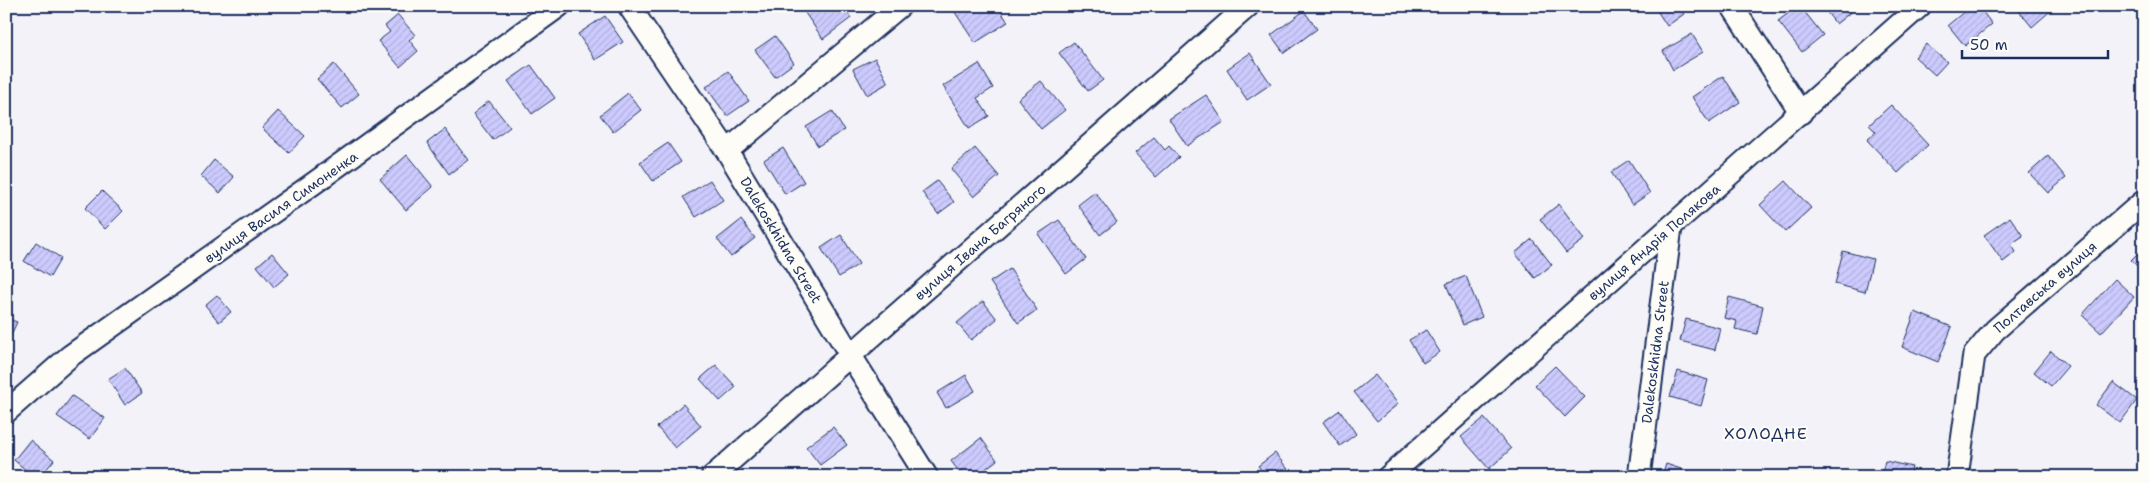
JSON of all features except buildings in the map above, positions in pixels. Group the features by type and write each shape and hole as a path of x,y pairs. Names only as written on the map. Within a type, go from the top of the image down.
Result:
{"street":[{"name":"вулиця Василя Симоненка","path":"6,412 70,356 559,6"},
{"name":"Dalekoskhidna Street","path":"629,6 727,151 851,356 928,477"},
{"path":"727,151 900,6"},
{"name":"вулиця Івана Багряного","path":"712,477 1248,6"},
{"path":"1732,6 1802,113"},
{"name":"вулиця Андрія Полякова","path":"1388,477 1802,113 1920,6"},
{"name":"Полтавська вулиця","path":"1957,477 1974,355 1995,330 2144,201"},
{"name":"Dalekoskhidna Street","path":"1639,477 1671,227"}],"district":[{"name":"ХОЛОДНЕ","path":"1766,433"}]}
